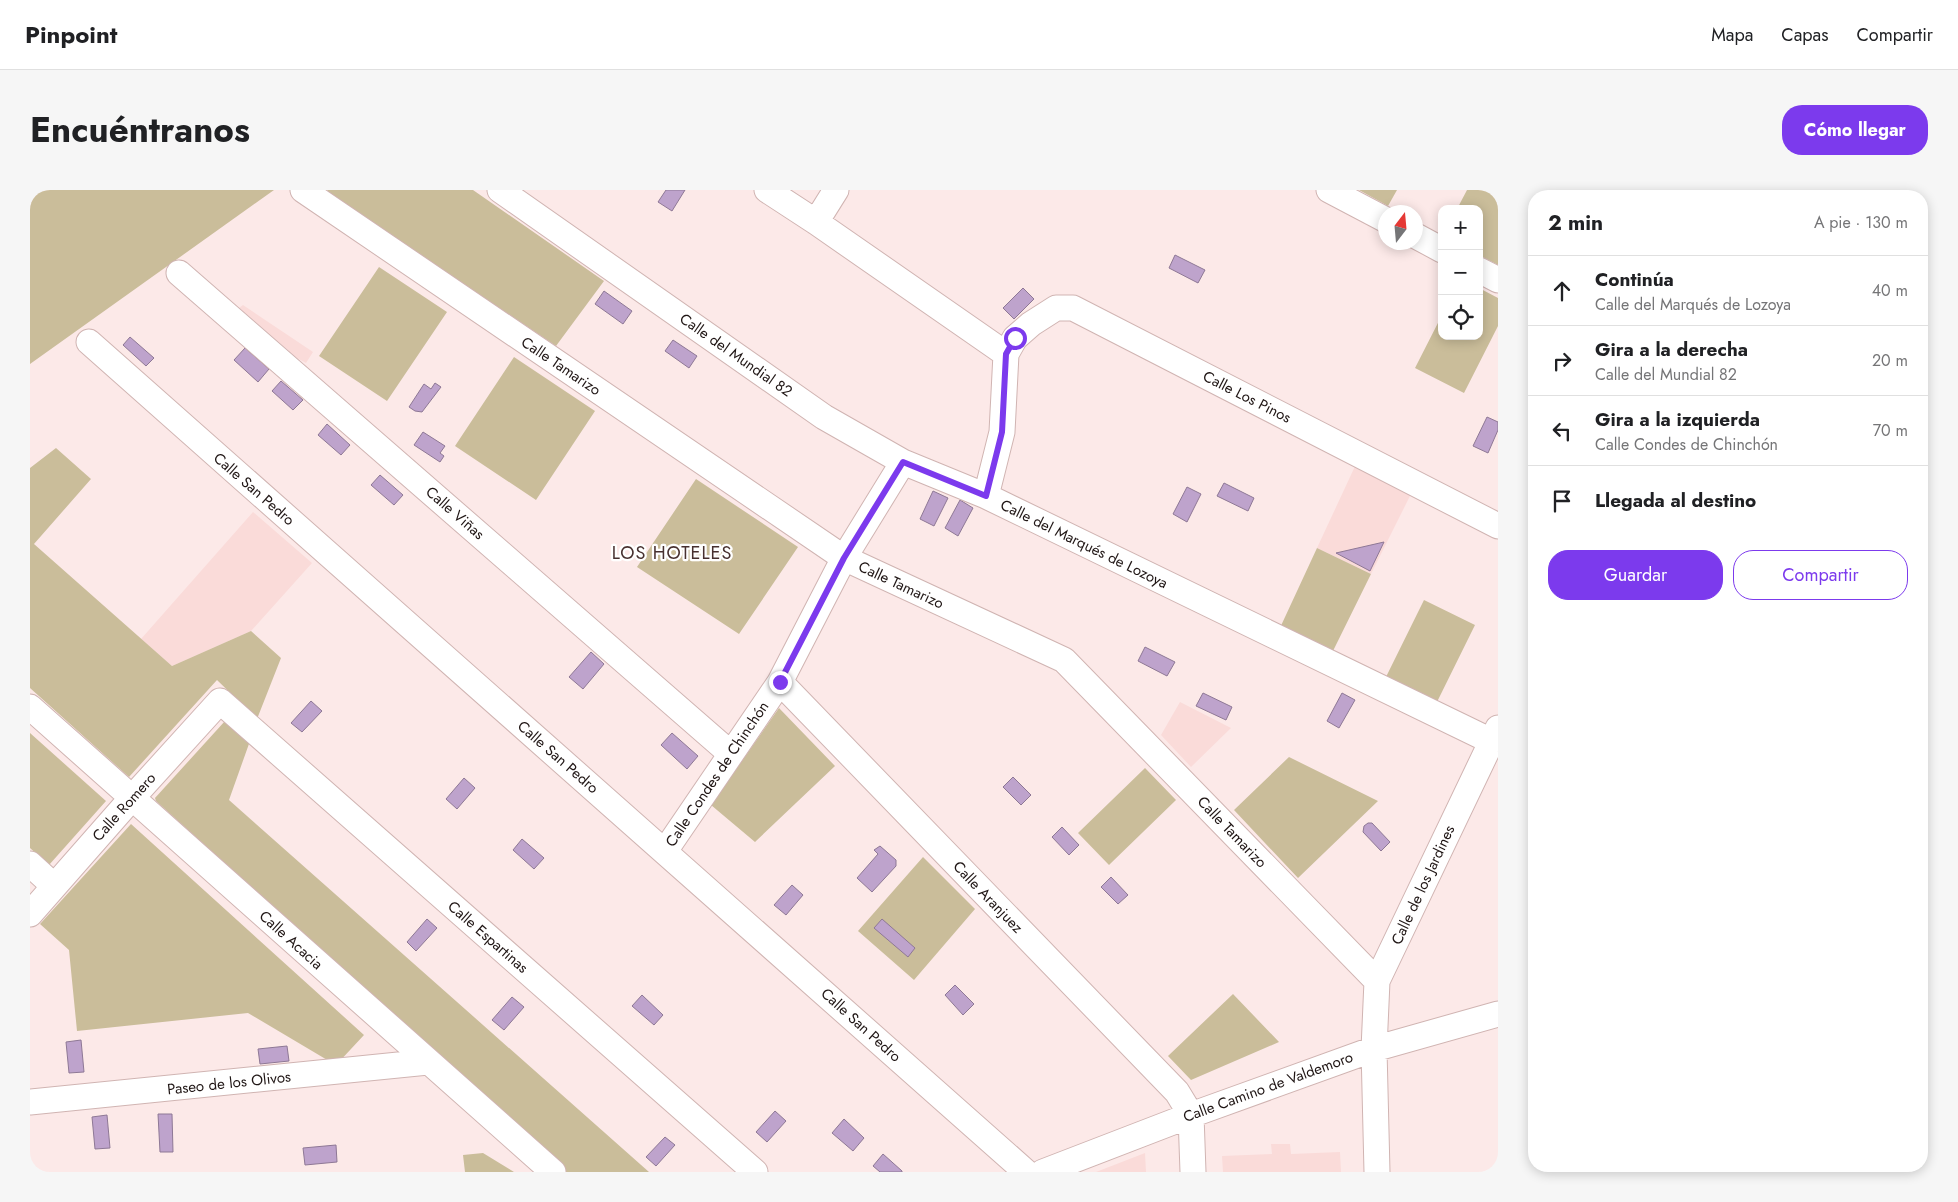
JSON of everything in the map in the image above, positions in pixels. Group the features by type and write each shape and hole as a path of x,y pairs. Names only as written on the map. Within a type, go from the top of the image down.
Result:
{"street":[{"name":"Calle Tamarizo","path":"303,190 844,558 1064,660 1377,981"},
{"name":"Calle del Mundial 82","path":"500,190 824,416 903,462 986,496"},
{"path":"767,190 1006,354"},
{"path":"816,222 836,190"},
{"path":"1329,190 1378,216"},
{"path":"1423,240 1438,248"},
{"path":"1483,272 1498,280"},
{"name":"Calle Viñas","path":"179,273 730,754"},
{"name":"Calle Los Pinos","path":"1006,354 1015,338 1031,324 1056,308 1074,308 1498,526"},
{"name":"Calle San Pedro","path":"89,342 1026,1172"},
{"name":"Calle del Marqués de Lozoya","path":"1006,354 1002,432 986,496 1495,735"},
{"name":"Calle Condes de Chinchón","path":"665,852 780,682 844,558 903,462"},
{"name":"Calle Aranjuez","path":"780,682 1177,1092 1191,1114"},
{"name":"Calle Romero","path":"30,914 220,701"},
{"name":"Calle Espartinas","path":"220,701 755,1172"},
{"name":"Calle Acacia","path":"30,707 131,799 553,1172"},
{"name":"Calle de los Jardines","path":"1377,1172 1374,1049 1377,981 1495,735"},
{"path":"30,864 54,886"},
{"name":"Calle Camino de Valdemoro","path":"1043,1172 1191,1114 1374,1049 1498,1014"},
{"name":"Paseo de los Olivos","path":"30,1102 428,1062"},
{"path":"1191,1114 1193,1172"}],"shaded area":[{"path":"30,190 274,190 30,364"},
{"path":"328,190 473,190 604,281 556,346 326,192"},
{"path":"666,190 685,190 672,211 658,202"},
{"path":"1359,190 1397,190 1389,205"},
{"path":"1467,190 1498,190 1498,265 1483,257 1483,205 1459,205"},
{"path":"1175,255 1205,270 1198,283 1169,268"},
{"path":"379,267 447,312 387,401 319,356"},
{"path":"1023,288 1034,299 1014,319 1003,308"},
{"path":"1483,290 1498,298 1498,326 1464,393 1415,368 1438,323 1438,340 1483,340"},
{"path":"604,291 632,311 623,324 595,304"},
{"path":"243,305 313,352 306,363 288,353 289,351 239,308"},
{"path":"130,337 154,358 146,366 123,345"},
{"path":"673,340 697,356 689,368 665,351"},
{"path":"245,348 269,369 258,382 234,360"},
{"path":"514,357 595,411 536,500 455,446"},
{"path":"281,381 303,400 293,410 272,391"},
{"path":"435,383 441,387 422,412 415,411 409,407 424,384 431,389"},
{"path":"1487,417 1498,422 1498,430 1488,453 1473,446"},
{"path":"327,424 350,445 341,455 318,435"},
{"path":"423,432 445,446 440,453 444,456 440,462 414,445"},
{"path":"56,448 91,479 34,544 172,666 251,631 281,658 257,719 217,680 129,777 30,688 30,468"},
{"path":"1357,462 1413,490 1371,574 1317,548"},
{"path":"380,475 403,495 394,505 371,485"},
{"path":"696,479 798,547 739,634 637,567"},
{"path":"1224,483 1254,498 1248,511 1217,496"},
{"path":"1187,487 1201,494 1187,522 1173,514"},
{"path":"933,491 948,498 934,526 920,519"},
{"path":"960,500 973,508 958,536 945,528"},
{"path":"253,512 312,563 251,631 172,666 141,639"},
{"path":"1384,542 1370,571 1336,553"},
{"path":"1317,548 1371,574 1331,655 1279,630"},
{"path":"1424,600 1475,625 1435,706 1384,681"},
{"path":"1145,647 1175,662 1167,676 1138,661"},
{"path":"591,652 604,664 583,689 569,677"},
{"path":"1203,693 1232,707 1226,720 1196,706"},
{"path":"1342,693 1355,700 1339,728 1327,721"},
{"path":"311,701 322,711 302,732 291,723"},
{"path":"1180,702 1231,728 1191,767 1161,735"},
{"path":"779,708 835,766 755,842 711,805"},
{"path":"225,721 250,741 229,800 649,1172 566,1172 156,801 155,798"},
{"path":"30,733 106,801 49,865 30,848"},
{"path":"672,733 698,756 687,769 661,745"},
{"path":"1289,757 1378,801 1298,878 1234,810"},
{"path":"1145,768 1176,800 1109,865 1078,833"},
{"path":"1013,777 1031,795 1021,805 1003,787"},
{"path":"464,778 475,788 457,809 446,799"},
{"path":"1372,823 1390,842 1381,851 1363,832 1364,826"},
{"path":"131,824 364,1035 337,1064 248,1013 77,1031 69,950 40,924"},
{"path":"1062,827 1079,845 1069,855 1052,837"},
{"path":"522,839 544,858 534,869 513,850"},
{"path":"880,846 896,860 896,866 872,892 857,878 878,854 874,850"},
{"path":"923,857 975,909 914,980 858,931"},
{"path":"1111,877 1128,895 1118,904 1101,887"},
{"path":"792,885 803,895 786,915 774,905"},
{"path":"427,919 437,928 416,951 407,942"},
{"path":"882,919 915,948 908,957 874,928"},
{"path":"955,985 974,1004 963,1015 945,995"},
{"path":"1233,994 1279,1042 1191,1080 1168,1056"},
{"path":"642,995 663,1015 654,1025 632,1006"},
{"path":"512,997 524,1007 504,1030 492,1020"},
{"path":"81,1040 84,1072 69,1073 66,1042"},
{"path":"287,1046 289,1061 260,1064 258,1049"},
{"path":"775,1111 786,1121 767,1142 756,1132"},
{"path":"158,1114 172,1114 173,1152 160,1152"},
{"path":"107,1115 110,1148 95,1149 92,1117"},
{"path":"844,1119 864,1138 853,1151 832,1133"},
{"path":"665,1137 675,1145 656,1166 646,1157"},
{"path":"1271,1144 1290,1144 1291,1154 1340,1152 1341,1172 1223,1172 1222,1156 1272,1154"},
{"path":"336,1145 337,1162 305,1165 303,1148"},
{"path":"483,1153 514,1172 465,1172 463,1155"},
{"path":"1145,1153 1146,1172 1096,1172"},
{"path":"883,1154 902,1172 880,1172 873,1166"}],"district":[{"name":"LOS HOTELES","path":"672,553"}],"route":[{"path":"780,682 844,558 903,462 986,496 1002,432 1006,354 1015,338"}]}
